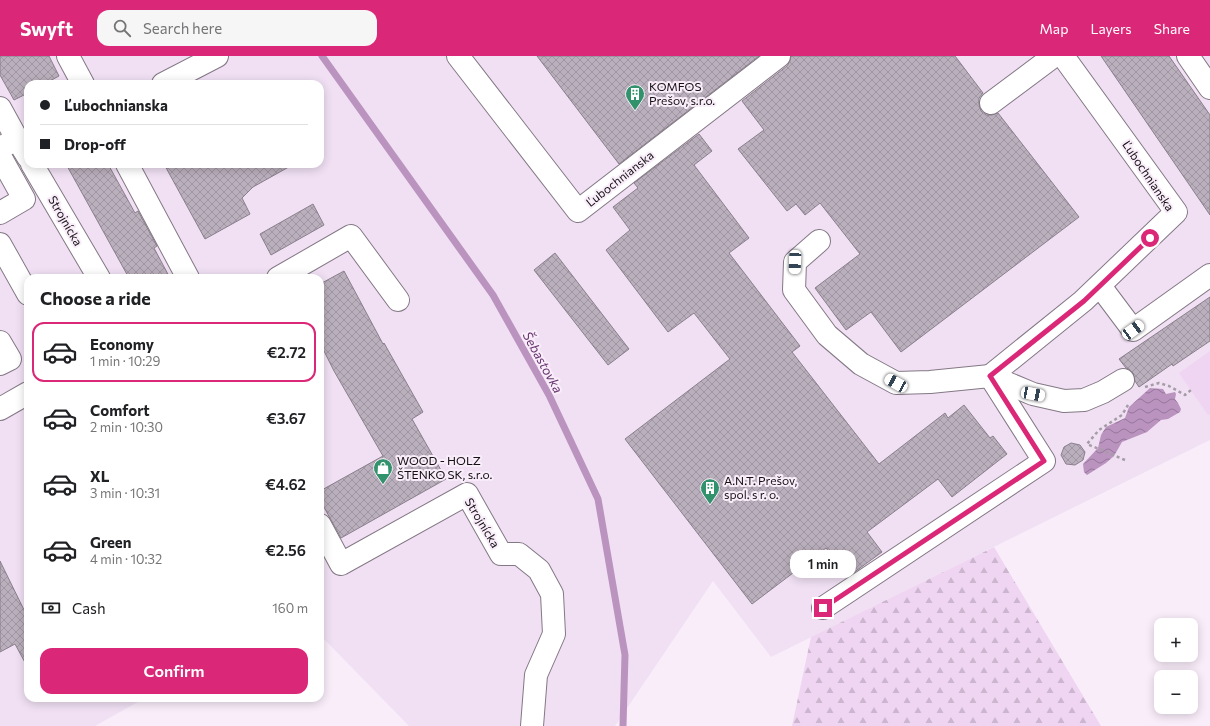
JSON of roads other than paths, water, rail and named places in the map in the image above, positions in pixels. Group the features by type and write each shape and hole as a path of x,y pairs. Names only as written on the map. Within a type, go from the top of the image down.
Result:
{"lane":[{"path":"68,56 81,80"},
{"path":"171,80 217,56"},
{"name":"Ľubochnianska","path":"458,56 578,211 779,56"},
{"path":"991,103 1054,56"},
{"name":"Ľubochnianska","path":"990,376 1084,301 1176,212 1063,56"},
{"path":"1188,56 1210,88"},
{"path":"0,108 6,147 24,199 0,213"},
{"path":"6,147 24,155"},
{"name":"Strojnícka","path":"34,168 97,274"},
{"path":"128,168 186,274"},
{"path":"285,274 351,236 398,300"},
{"path":"819,241 795,262 794,290 827,335 862,364 896,383 930,382 990,376 1033,394 1064,401 1084,400 1103,392 1132,385"},
{"path":"0,244 24,287"},
{"path":"1100,286 1133,330 1210,275"},
{"path":"0,342 10,359 0,364"},
{"path":"823,608 1044,461 990,376"},
{"path":"0,409 24,395"},
{"name":"Strojnícka","path":"324,532 341,564 467,494 501,554 519,554 539,570 552,594 554,634 536,675 532,726"}],"water":[{"path":"1150,388 1163,389 1166,394 1175,392 1175,399 1181,409 1180,412 1168,419 1161,420 1147,432 1122,442 1114,456 1087,475 1084,472 1083,464 1098,448 1101,435 1106,427 1125,418 1129,407"}],"waterway":[{"name":"Šebastovka","path":"322,56 493,295 549,395 598,499 625,655 623,726"}],"place":[{"name":"KOMFOS Prešov, s.r.o.","path":"635,111"},
{"name":"WOOD - HOLZ ŠTENKO SK, s.r.o.","path":"383,485"},
{"name":"A.N.T. Prešov, spol. s r. o.","path":"710,505"}]}
